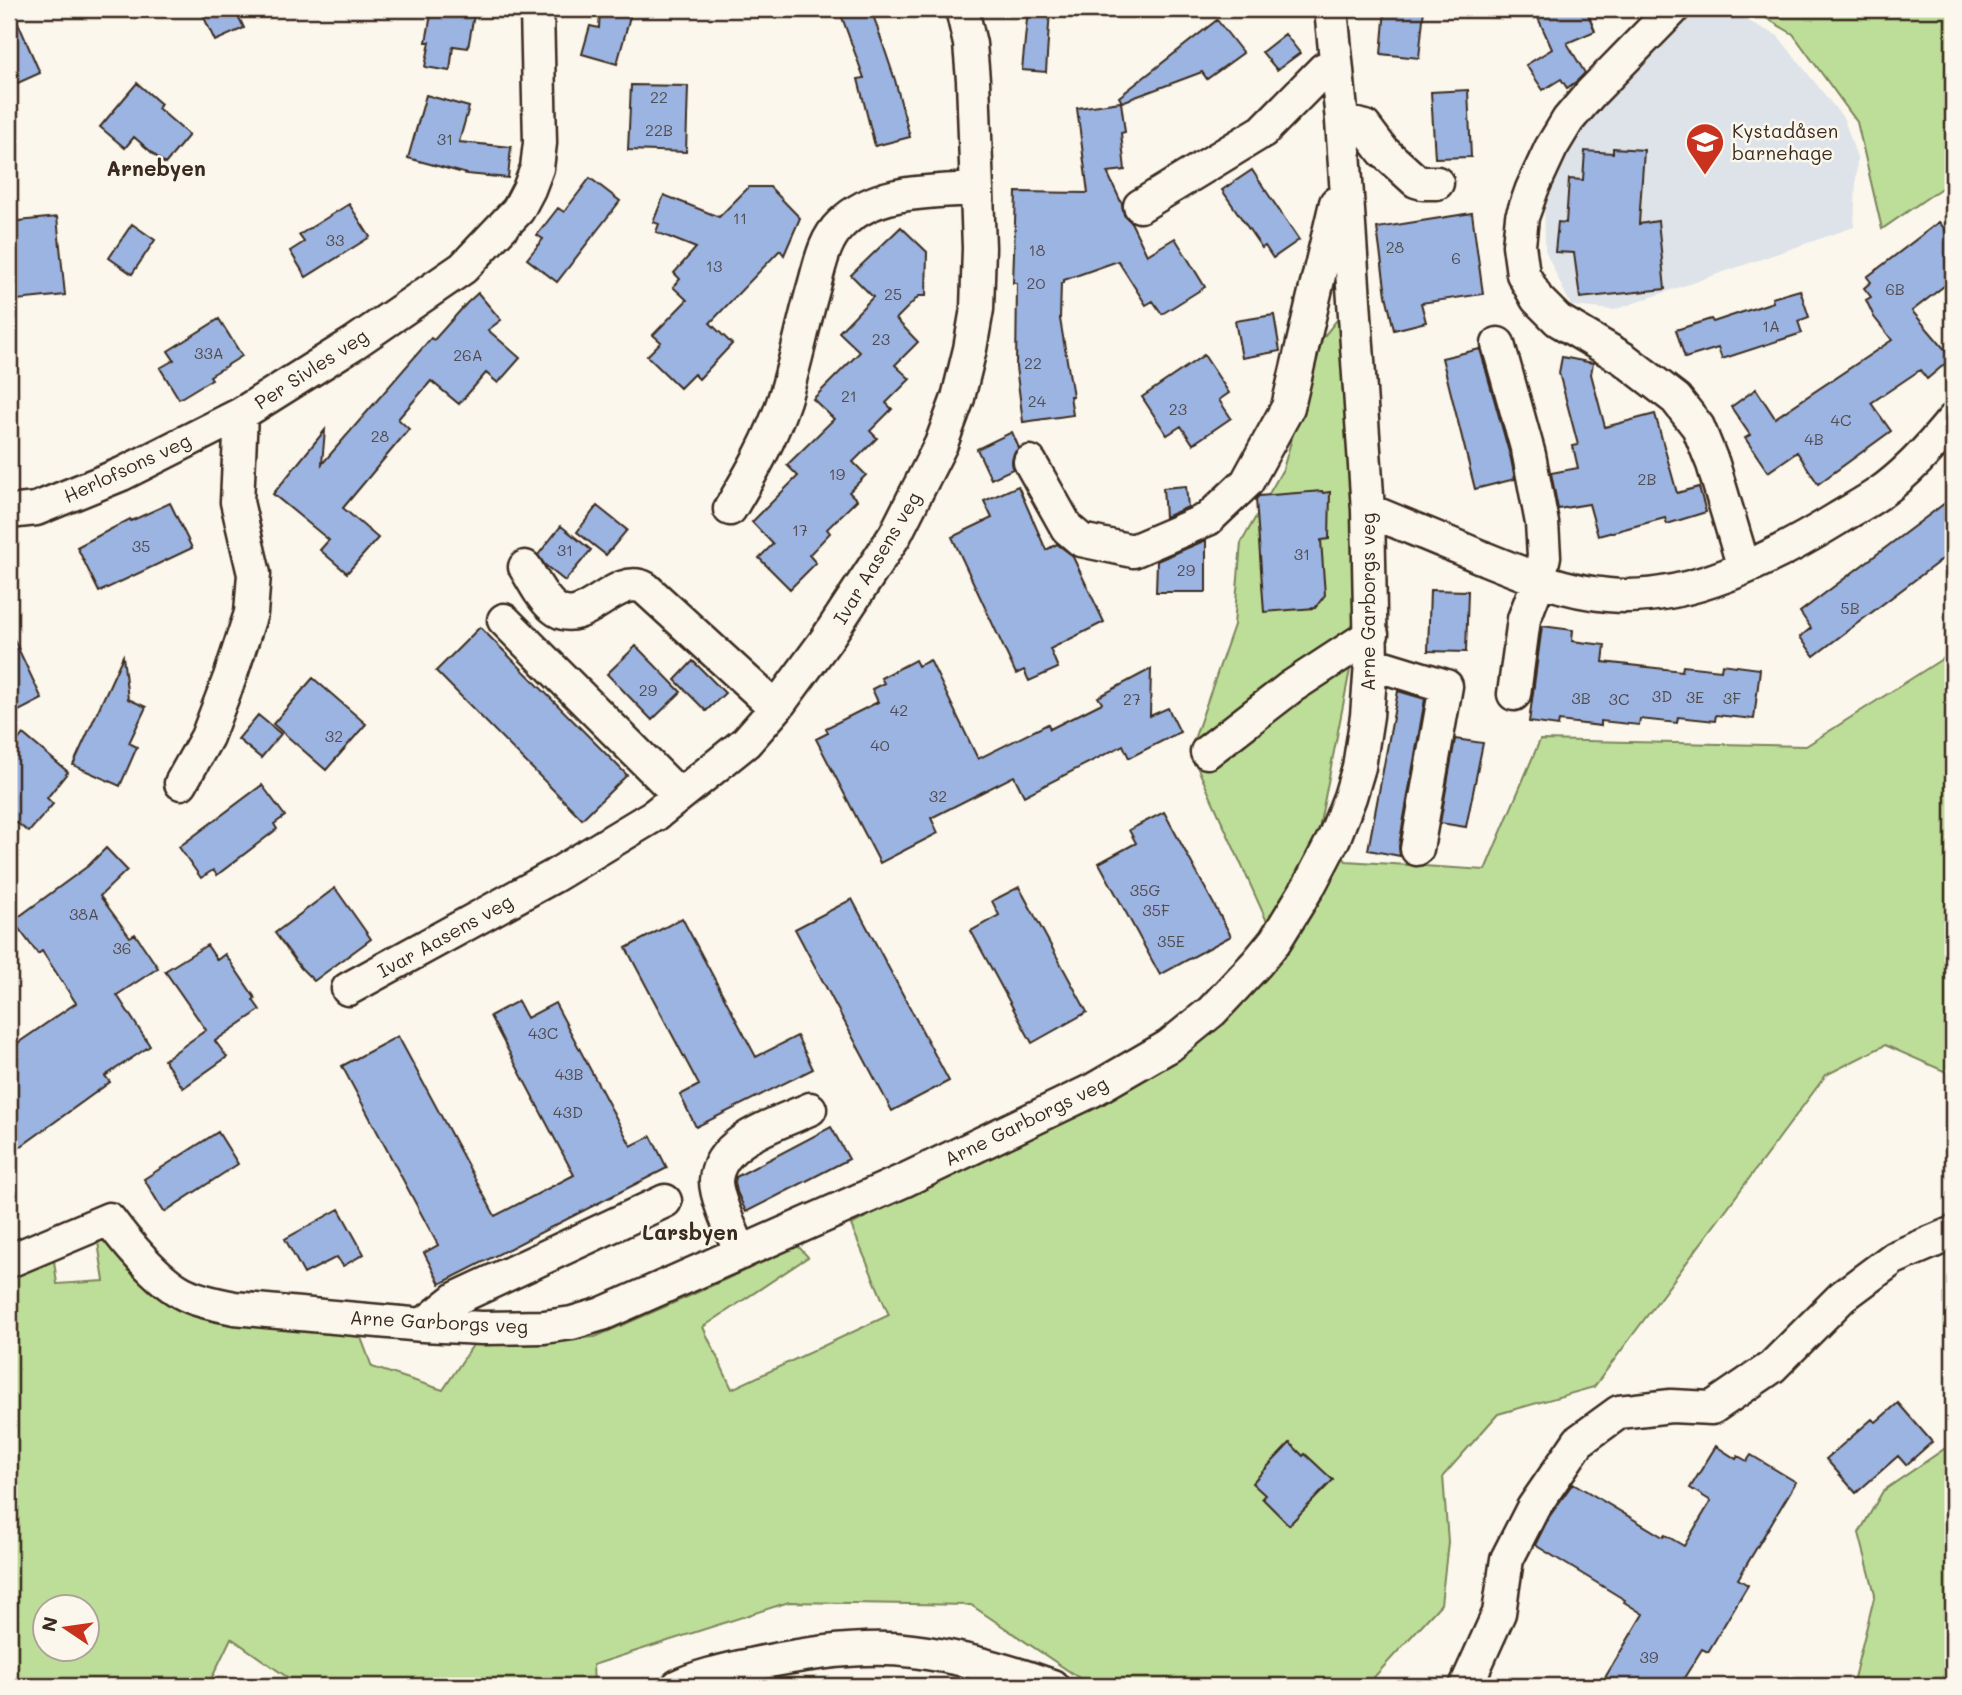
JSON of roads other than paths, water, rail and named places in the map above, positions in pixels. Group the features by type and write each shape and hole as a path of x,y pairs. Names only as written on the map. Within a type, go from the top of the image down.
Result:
{"street":[{"name":"Per Sivles veg","path":"181,783 207,737 251,613 254,574 237,502 241,414 463,268 518,210 537,168 540,143 537,9"},
{"name":"Ivar Aasens veg","path":"348,989 554,876 655,815 746,742 776,708 826,640 895,535 941,444 958,398 976,309 979,248 971,56 962,9"},
{"name":"Arne Garborgs veg","path":"9,1261 109,1219 124,1240 167,1282 204,1301 233,1308 482,1328 544,1327 572,1323 602,1314 905,1180 1093,1090 1169,1046 1212,1010 1237,986 1275,941 1310,884 1334,838 1350,797 1359,767 1367,716 1372,649 1368,510 1342,121 1331,9"},
{"path":"1673,9 1590,94 1551,148 1522,217 1519,245 1521,264 1523,274 1536,299 1558,320 1624,359 1676,399 1698,427 1713,464 1744,568"},
{"path":"1140,206 1262,131 1324,69 1336,66"},
{"path":"1342,121 1365,127 1383,151 1416,181 1437,183"},
{"name":"Arne Garborgs veg","path":"1030,462 1067,528 1081,540 1133,551 1208,519 1247,482 1289,407 1344,172"},
{"path":"730,509 774,427 821,260 833,234 852,215 877,202 911,193 977,189"},
{"path":"1499,344 1529,455 1542,523 1544,556 1539,580 1524,619 1514,694"},
{"name":"Herlofsons veg","path":"9,512 36,509 122,474 241,414"},
{"path":"1368,510 1539,580 1569,589 1609,596 1685,588 1744,568 1808,536 1879,493 1926,453 1953,420"},
{"path":"525,567 550,604 565,614 583,610 626,586 639,585 645,588 776,708"},
{"path":"504,620 680,795"},
{"path":"1207,752 1291,687 1372,649 1446,686 1416,849"},
{"path":"741,1253 719,1198 716,1182 719,1169 726,1155 743,1140 810,1109"},
{"path":"423,1325 457,1298 665,1201"},
{"path":"1466,1686 1499,1614 1507,1559 1533,1508 1579,1441 1619,1412 1671,1406 1712,1408 1772,1367 1843,1296 1894,1258 1953,1233"},
{"path":"691,1683 778,1659 854,1650 911,1650 993,1667 1052,1686"}],"place":[{"name":"Kystadåsen barnehage","path":"1705,176"}],"district":[{"name":"Arnebyen","path":"156,169"},
{"name":"Larsbyen","path":"690,1233"}]}
